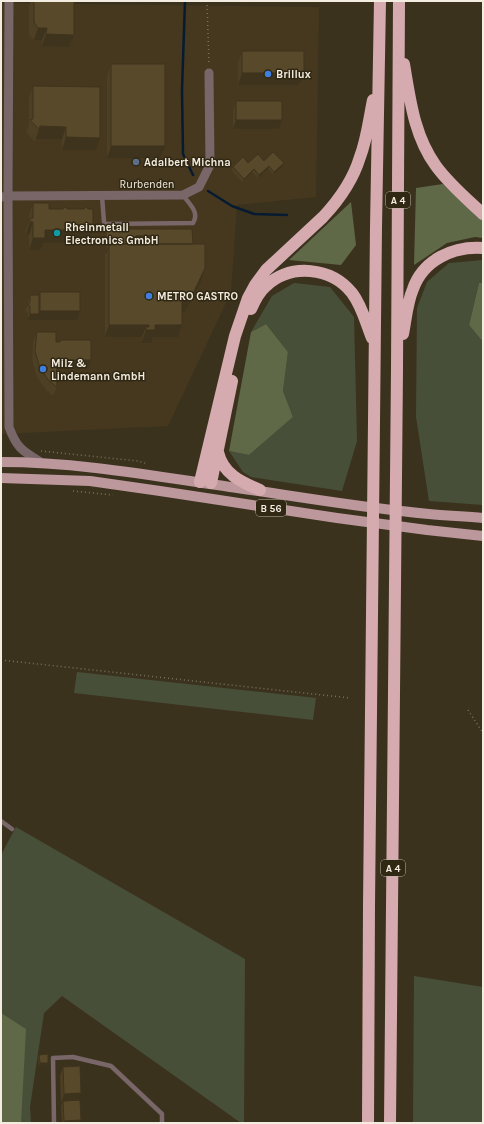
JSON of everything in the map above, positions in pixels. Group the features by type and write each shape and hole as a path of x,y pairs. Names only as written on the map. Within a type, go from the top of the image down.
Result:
{"highway":[{"name":"A 4","path":"368,1123 376,219 380,1"},
{"name":"A 4","path":"390,1123 398,369 399,1"},
{"path":"398,31 411,106 422,141 430,157 440,171 453,186 483,214"},
{"name":"A 4","path":"206,483 235,336 242,312 260,277 332,208 348,184 357,166 363,147 379,63"},
{"name":"A 4","path":"398,369 409,303 418,276 432,262 446,254 459,249 483,248"},
{"path":"206,483 218,451 244,327 255,300 263,289 273,281 286,274 307,271 324,274 334,278 348,289 356,298 375,346"},
{"path":"218,451 222,463 231,475 239,481 260,490"}],"main road":[{"name":"B 56","path":"1,462 95,467 260,490 339,503 428,514 483,518"},
{"name":"B 56","path":"1,478 90,481 337,518 483,536"},
{"path":"205,498 206,483"}],"street":[{"path":"9,1 4,197 8,428 20,450 42,463"},
{"name":"Rurbenden","path":"4,197 183,195 199,187 210,165 209,73"}],"lane":[{"path":"102,196 104,222 106,224 193,223 196,219 196,213 183,195"},
{"path":"1,821 12,828"},
{"path":"54,1123 53,1058 73,1057 111,1066 162,1114 162,1123"}],"path":[{"path":"207,1 209,73"},
{"path":"37,450 138,461 151,466"},
{"path":"72,491 118,495"},
{"path":"1,660 350,698"},
{"path":"468,710 483,732"}],"shaded area":[{"path":"1,3 319,7 316,197 237,205 231,292 168,426 1,434"}],"green space":[{"path":"443,184 483,221 483,238 475,237 447,243 414,265 416,188"},
{"path":"351,202 356,245 341,265 289,260"},
{"path":"483,260 483,283 479,283 469,325 483,342 483,505 429,501 416,417 417,308 427,282 449,263"},
{"path":"294,283 330,287 354,317 357,441 342,491 251,477 243,472 229,451 249,455 293,417 283,391 288,352 266,324 251,332 272,296"},
{"path":"479,283 483,283 483,342 469,325"},
{"path":"266,324 288,352 283,391 293,417 249,455 229,451 251,332"},
{"path":"77,672 316,698 313,720 74,693"},
{"path":"16,827 245,959 244,1123 241,1123 62,996 44,1013 30,1107 31,1123 1,1123 1,855"},
{"path":"414,976 483,987 483,1123 413,1123"},
{"path":"1,1013 26,1029 21,1123 1,1123"}],"building":[{"path":"34,1 74,1 74,35 46,34 47,28 38,28 34,22"},
{"path":"242,51 304,51 304,73 242,73"},
{"path":"111,64 165,64 165,146 111,146"},
{"path":"33,86 100,87 100,138 66,137 66,127 40,126 39,129 30,120 33,119"},
{"path":"236,101 282,101 282,120 236,120"},
{"path":"273,152 284,163 274,172 269,166 259,175 254,169 244,179 233,167 243,157 248,163 258,154 264,161"},
{"path":"33,203 49,203 49,209 63,209 65,207 68,209 84,209 86,207 88,209 93,209 93,230 45,230 45,238 33,238 33,222 30,222 30,218 33,218"},
{"path":"106,229 192,229 193,244 159,244 155,236 136,236 133,244 109,244 106,253"},
{"name":"METRO GASTRO","path":"136,236 155,236 159,244 205,244 205,268 190,300 182,300 182,325 155,325 155,330 146,330 146,327 149,327 149,325 109,325 109,244 133,244"},
{"path":"40,292 80,292 80,311 40,311"},
{"path":"30,295 39,295 39,314 30,314 30,306 28,305 30,302"},
{"path":"37,332 56,332 56,342 60,342 60,340 91,340 91,360 56,359 57,387 49,381 40,368 35,351"},
{"path":"48,1054 48,1063 40,1063 39,1055"},
{"path":"80,1066 81,1093 64,1094 63,1067"},
{"path":"78,1099 78,1100 63,1100"},
{"path":"80,1100 81,1120 64,1121 63,1101"}],"waterway":[{"path":"185,1 182,90 183,154 193,175"},
{"path":"208,191 232,206 254,214 287,215"}],"place":[{"name":"Brillux","path":"268,74"},
{"name":"Adalbert Michna","path":"136,162"},
{"name":"Rheinmetall Electronics GmbH","path":"57,233"},
{"name":"METRO GASTRO","path":"149,296"},
{"name":"Milz & Lindemann GmbH","path":"43,369"}]}
